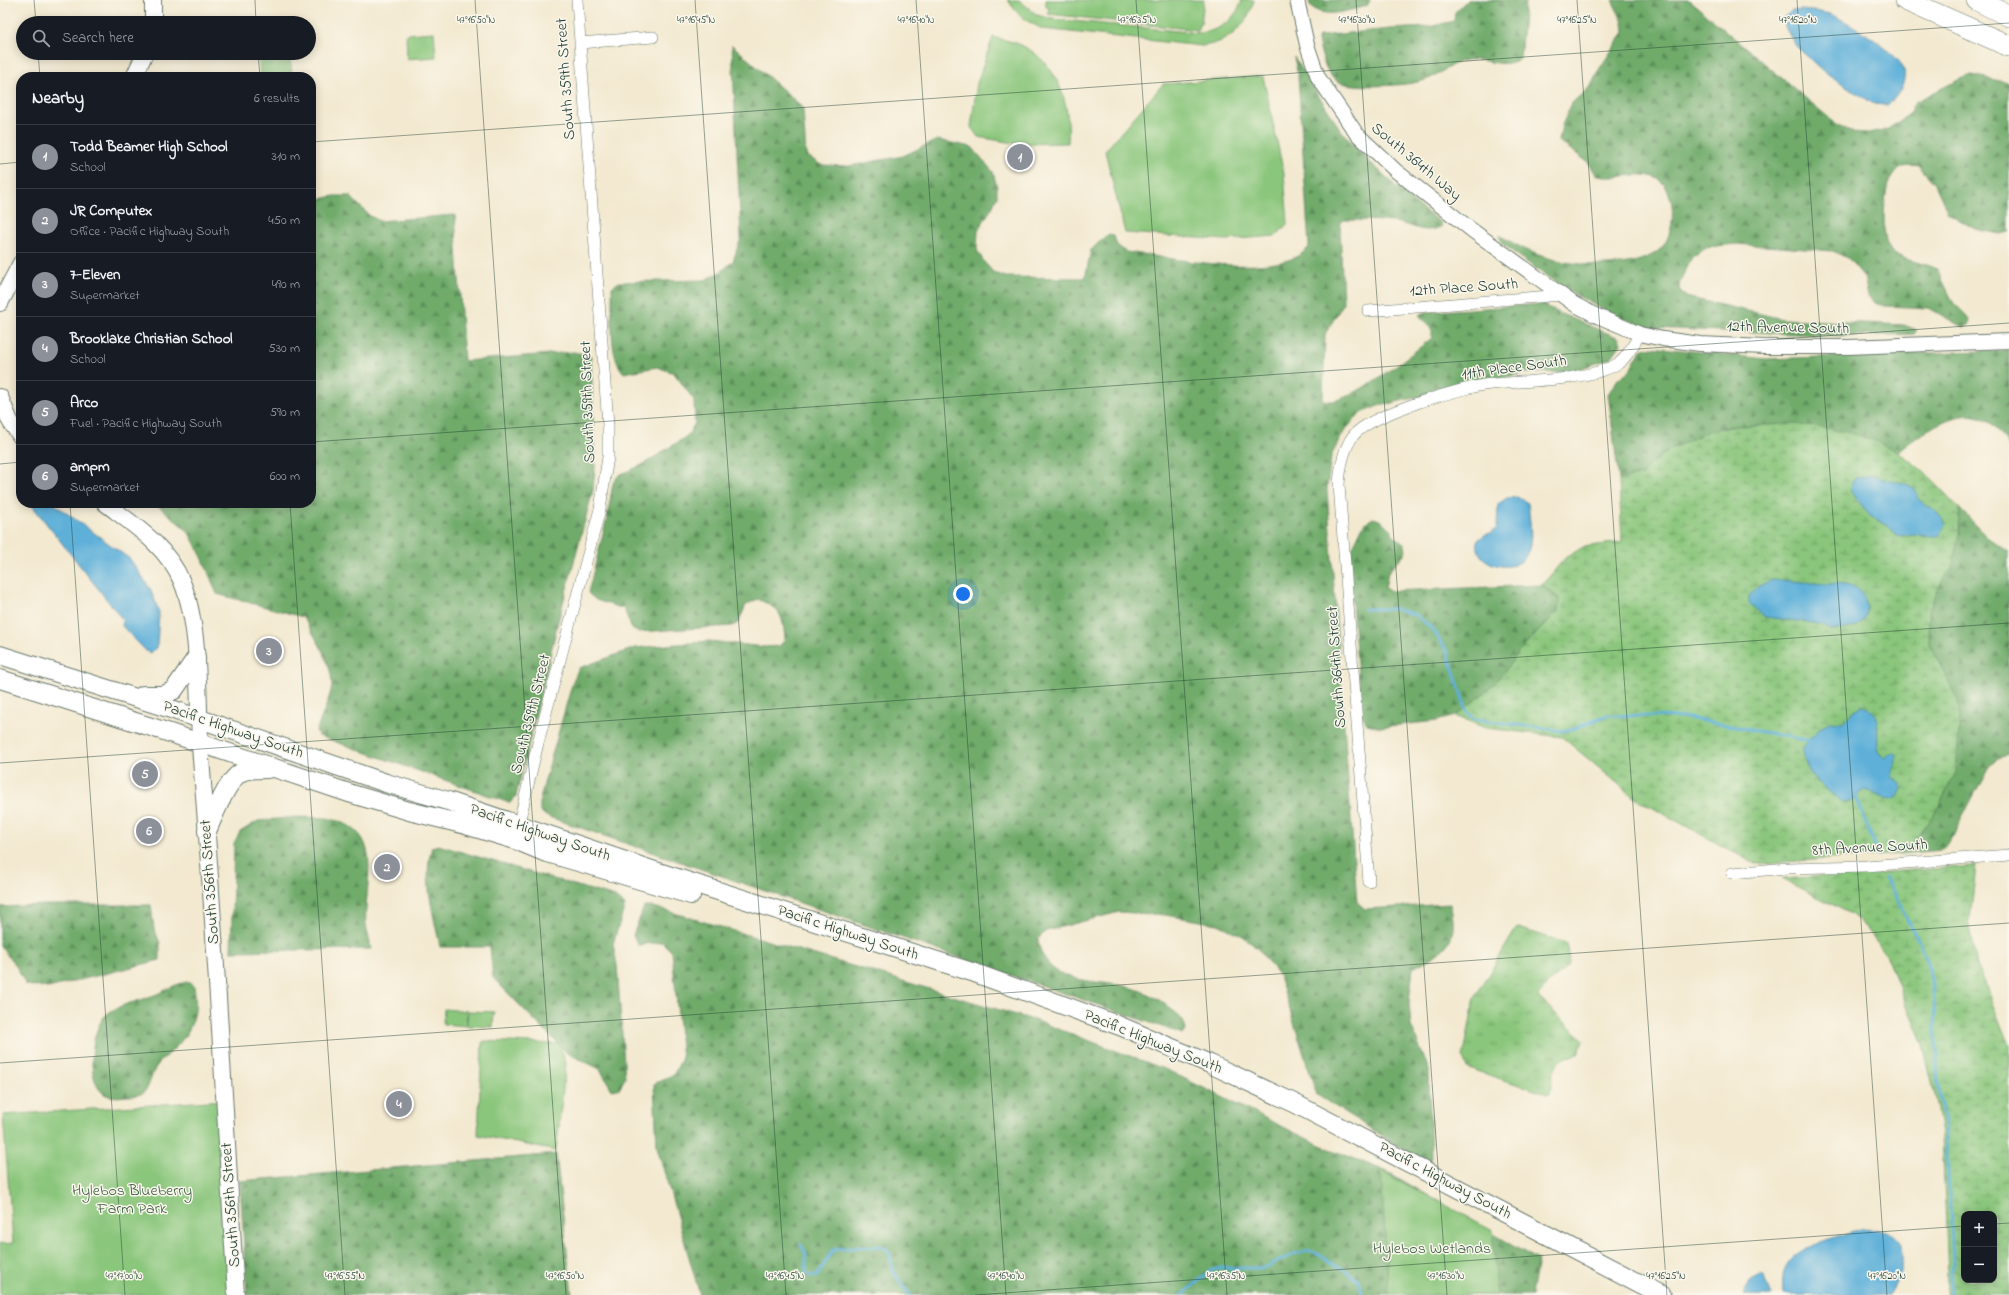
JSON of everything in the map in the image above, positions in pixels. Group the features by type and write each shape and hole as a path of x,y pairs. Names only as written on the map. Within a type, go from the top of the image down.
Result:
{"highway":[{"path":"1905,0 2009,46"},
{"path":"1976,0 2009,16"}],"main road":[{"path":"152,0 152,16"},
{"path":"136,72 142,60"},
{"path":"0,303 16,273"},
{"path":"0,397 10,421 16,430"},
{"name":"South 356th Street","path":"111,508 160,546 181,581 189,604 196,658 200,744 207,831 236,1295"},
{"name":"Pacific Highway South","path":"0,655 127,695 386,783 448,801 517,833 974,974 1120,1026 1210,1064 1294,1103 1662,1295"},
{"path":"127,695 168,694 174,690 196,658"},
{"name":"Pacific Highway South","path":"0,679 409,811 462,824 517,833 544,852 786,924 988,989 1150,1049 1221,1080 1309,1122 1640,1295"},
{"path":"207,831 230,784 236,776 243,771 279,769"}],"street":[{"name":"South 359th Street","path":"517,833 538,743 600,509 608,458 607,403 577,0"},
{"name":"South 364th Way","path":"1297,0 1307,45 1318,77 1356,133 1396,171 1472,231 1574,304"},
{"path":"580,43 653,37"},
{"name":"12th Place South","path":"1368,311 1562,295"},
{"name":"12th Avenue South","path":"1574,304 1614,325 1640,334 1700,344 1765,347 2009,342"},
{"name":"11th Place South","path":"1345,450 1354,436 1364,427 1382,416 1405,408 1474,387 1582,376 1609,367 1624,359 1640,334"},
{"name":"South 364th Street","path":"1345,450 1340,472 1339,485 1369,882"},
{"name":"8th Avenue South","path":"1732,873 1788,868 1866,866 2009,854"}],"green space":[{"path":"1007,0 1019,0 1037,15 1052,19 1199,33 1214,30 1226,23 1231,19 1242,0 1254,0 1247,18 1236,32 1221,41 1202,46 1042,29 1022,18"},
{"path":"1046,0 1204,0 1201,24 1199,24 1198,30 1048,14 1049,7 1046,7"},
{"path":"1309,0 1370,0 1367,6 1337,13 1330,13 1316,10 1310,6"},
{"path":"1467,0 1529,0 1525,3 1520,59 1506,63 1480,60 1461,61 1430,78 1407,84 1367,86 1344,84 1337,81 1329,74 1322,57 1318,40 1319,36 1428,27 1454,21 1455,12"},
{"path":"1612,0 1689,0 1834,122 1850,132 1868,133 1888,129 1908,115 1915,102 1960,79 1972,75 2009,83 2009,232 2000,234 1975,229 1948,213 1935,184 1919,166 1911,165 1900,167 1893,175 1887,188 1884,215 1886,243 1894,253 1899,256 1937,269 1953,302 1970,319 1969,325 1964,327 1929,308 1885,306 1874,303 1868,296 1864,277 1849,259 1833,251 1736,244 1708,247 1692,257 1680,281 1679,289 1686,297 1783,319 1904,325 1917,330 1914,334 1842,336 1652,328 1611,313 1592,304 1537,269 1502,243 1499,235 1544,257 1577,264 1614,265 1646,258 1658,251 1669,235 1672,224 1671,201 1668,191 1662,182 1647,175 1612,177 1597,176 1589,163 1559,141 1562,125 1572,103 1591,86 1598,71 1624,32 1623,22"},
{"path":"434,32 436,57 407,59 406,34"},
{"path":"993,37 1023,46 1046,64 1054,75 1065,101 1068,143 1019,144 978,137 971,127 977,83"},
{"path":"732,45 803,109 806,155 821,165 849,166 903,156 937,140 972,147 993,172 997,187 997,197 978,230 977,250 984,262 993,272 1005,277 1085,278 1091,250 1107,235 1114,236 1117,245 1126,252 1195,262 1222,264 1250,265 1274,263 1295,257 1309,247 1298,76 1294,57 1342,132 1370,162 1414,203 1440,222 1442,226 1436,229 1424,230 1394,222 1363,220 1344,220 1340,224 1343,304 1325,334 1323,400 1332,401 1346,397 1361,389 1432,338 1432,330 1419,315 1426,312 1543,304 1559,313 1619,338 1621,344 1611,358 1585,367 1564,372 1525,373 1378,406 1361,413 1345,430 1331,456 1327,490 1357,902 1365,909 1450,904 1453,917 1453,928 1447,945 1433,957 1413,968 1409,1003 1411,1026 1429,1070 1431,1164 1427,1164 1317,1095 1279,976 1259,950 1243,936 1218,924 1165,915 1119,912 1046,931 1038,939 1042,955 1050,966 1061,973 1074,978 1132,988 1148,994 1164,1003 1180,1017 1186,1031 1183,1034 546,816 540,811 540,798 573,681 579,668 635,648 709,641 765,647 779,646 785,640 782,619 777,610 758,599 746,605 738,623 732,626 638,632 632,629 624,609 596,600 588,593 607,518 613,483 619,475 642,465 681,440 689,434 695,423 694,400 674,373 657,367 624,373 619,365 615,356 613,345 612,287 619,282 705,280 722,271 733,261 741,238"},
{"path":"259,60 290,60 292,72 260,72"},
{"path":"1263,76 1284,174 1288,223 1276,236 1226,240 1125,233 1105,151 1163,84"},
{"path":"334,196 350,196 370,216 380,221 455,215 464,361 574,352 591,356 595,467 593,490 559,618 516,796 510,803 319,736 316,731 326,708 330,694 332,684 331,675 322,649 303,617 217,594 202,557 188,531 161,508 316,508 316,200"},
{"path":"1652,347 1766,359 2009,350 2009,447 1997,429 1984,419 1970,416 1956,417 1941,423 1897,452 1879,444 1846,433 1813,427 1777,425 1734,426 1716,429 1696,437 1660,456 1650,465 1643,475 1619,480 1608,394 1618,379 1630,370 1641,350"},
{"path":"1794,424 1847,432 1873,440 1897,452 1922,471 1959,508 1959,533 1953,564 1939,586 1929,611 1929,644 1957,697 1960,717 1956,772 1936,811 1916,839 1899,854 1755,864 1635,798 1562,737 1486,728 1455,716 1487,691 1505,671 1518,653 1558,611 1559,598 1542,585 1565,558 1583,547 1622,542 1619,480 1643,475 1649,465 1671,449 1711,430 1739,426"},
{"path":"1959,508 1987,536 2009,552 2009,753 1996,760 1988,768 1948,845 1942,850 1899,854 1916,839 1936,811 1956,772 1960,717 1957,697 1929,644 1929,611 1939,586 1953,564 1959,533"},
{"path":"1373,518 1382,522 1405,545 1406,552 1388,572 1385,588 1389,591 1542,585 1559,599 1558,611 1518,653 1505,671 1487,691 1455,716 1437,721 1380,727 1367,724 1361,713 1350,578 1351,551 1364,524"},
{"path":"295,817 335,820 351,827 361,837 367,849 369,863 366,925 371,949 231,951 234,843 240,832 258,821"},
{"path":"438,845 615,897 625,905 613,944 617,965 625,1077 620,1088 612,1090 600,1069 567,1053 493,978 490,947 440,947 432,910 428,872 432,847"},
{"path":"1976,866 1969,929 1977,965 2009,1045 2009,1295 1946,1295 1948,1276 1942,1135 1937,1104 1923,1045 1886,954 1867,929 1851,914 1782,879"},
{"path":"44,905 151,905 154,929 160,943 160,960 48,988 26,985 16,966 0,946 0,907"},
{"path":"644,907 654,907 1037,1021 1167,1070 1320,1145 1388,1172 1538,1260 1532,1295 700,1295 657,1147 654,1084 674,1074 682,1058 672,952 662,942 638,945 633,935"},
{"path":"1519,928 1566,943 1569,963 1564,970 1544,988 1539,998 1584,1040 1578,1054 1566,1057 1558,1063 1552,1078 1550,1094 1467,1068 1463,1058 1475,997 1516,929"},
{"path":"188,982 194,986 195,998 195,1008 190,1027 179,1043 156,1067 147,1089 138,1095 133,1096 114,1097 103,1093 97,1086 92,1066 94,1041 101,1021 107,1014 117,1008 147,998 179,984"},
{"path":"444,1009 467,1011 466,1026 443,1024"},
{"path":"468,1011 494,1012 493,1027 467,1026"},
{"path":"484,1041 559,1044 566,1063 556,1151 478,1135 482,1043"},
{"name":"Hylebos Blueberry Farm Park","path":"224,1100 236,1295 0,1295 0,1244 13,1243 3,1115"},
{"path":"556,1154 572,1295 247,1295 240,1181"},
{"name":"Hylebos Wetlands","path":"1381,1171 1493,1230 1497,1295 1389,1295"}],"water":[{"path":"1801,10 1822,12 1837,17 1859,29 1893,55 1900,63 1905,75 1903,85 1895,98 1888,105 1874,104 1823,71 1796,46 1786,29 1783,18 1792,11"},
{"path":"1874,475 1887,480 1903,483 1911,487 1917,494 1918,499 1941,516 1944,520 1946,525 1939,536 1913,534 1898,536 1888,526 1870,516 1850,490 1851,483 1855,478"},
{"path":"1517,497 1528,503 1531,533 1529,549 1523,560 1514,565 1500,566 1492,564 1481,555 1478,548 1478,540 1486,534 1492,533 1497,527 1498,504 1507,498"},
{"path":"34,508 60,508 130,559 151,590 159,612 157,648 150,653 146,651 122,626 123,620"},
{"path":"1772,580 1851,585 1858,590 1865,600 1867,611 1866,616 1858,625 1845,629 1831,630 1825,626 1813,623 1765,617 1749,603 1749,596 1759,586"},
{"path":"1862,706 1870,709 1877,720 1878,742 1881,756 1884,758 1892,752 1896,754 1892,778 1901,784 1901,791 1898,796 1889,799 1864,790 1853,800 1844,802 1820,784 1810,773 1804,758 1803,749 1811,737 1830,721 1843,722 1855,710"},
{"path":"1860,1229 1886,1232 1893,1236 1898,1242 1901,1249 1902,1265 1893,1289 1889,1295 1783,1295 1784,1272 1791,1259 1804,1250"},
{"path":"1761,1275 1765,1277 1772,1295 1742,1295 1749,1281"}],"waterway":[{"path":"1364,609 1395,609 1416,615 1432,629 1447,651 1467,712 1474,719 1563,731 1579,727 1607,715 1683,717 1811,741"},
{"path":"1855,793 1878,855"},
{"path":"1885,877 1919,942 1928,963 1933,986 1938,1085 1945,1122 1953,1262 1950,1295"},
{"path":"801,1245 806,1254 806,1272 810,1276 817,1276 832,1251 837,1249 877,1246 886,1248 889,1253 894,1273 910,1295"},
{"path":"1183,1295 1209,1271 1221,1268 1264,1268 1297,1253 1308,1251 1318,1254 1351,1274 1359,1281 1363,1295"}],"place":[{"name":"Todd Beamer High School","path":"1020,157"},
{"name":"7-Eleven","path":"269,651"},
{"name":"Arco","path":"145,774"},
{"name":"ampm","path":"149,831"},
{"name":"JR Computex","path":"387,867"},
{"name":"Brooklake Christian School","path":"399,1104"}]}
